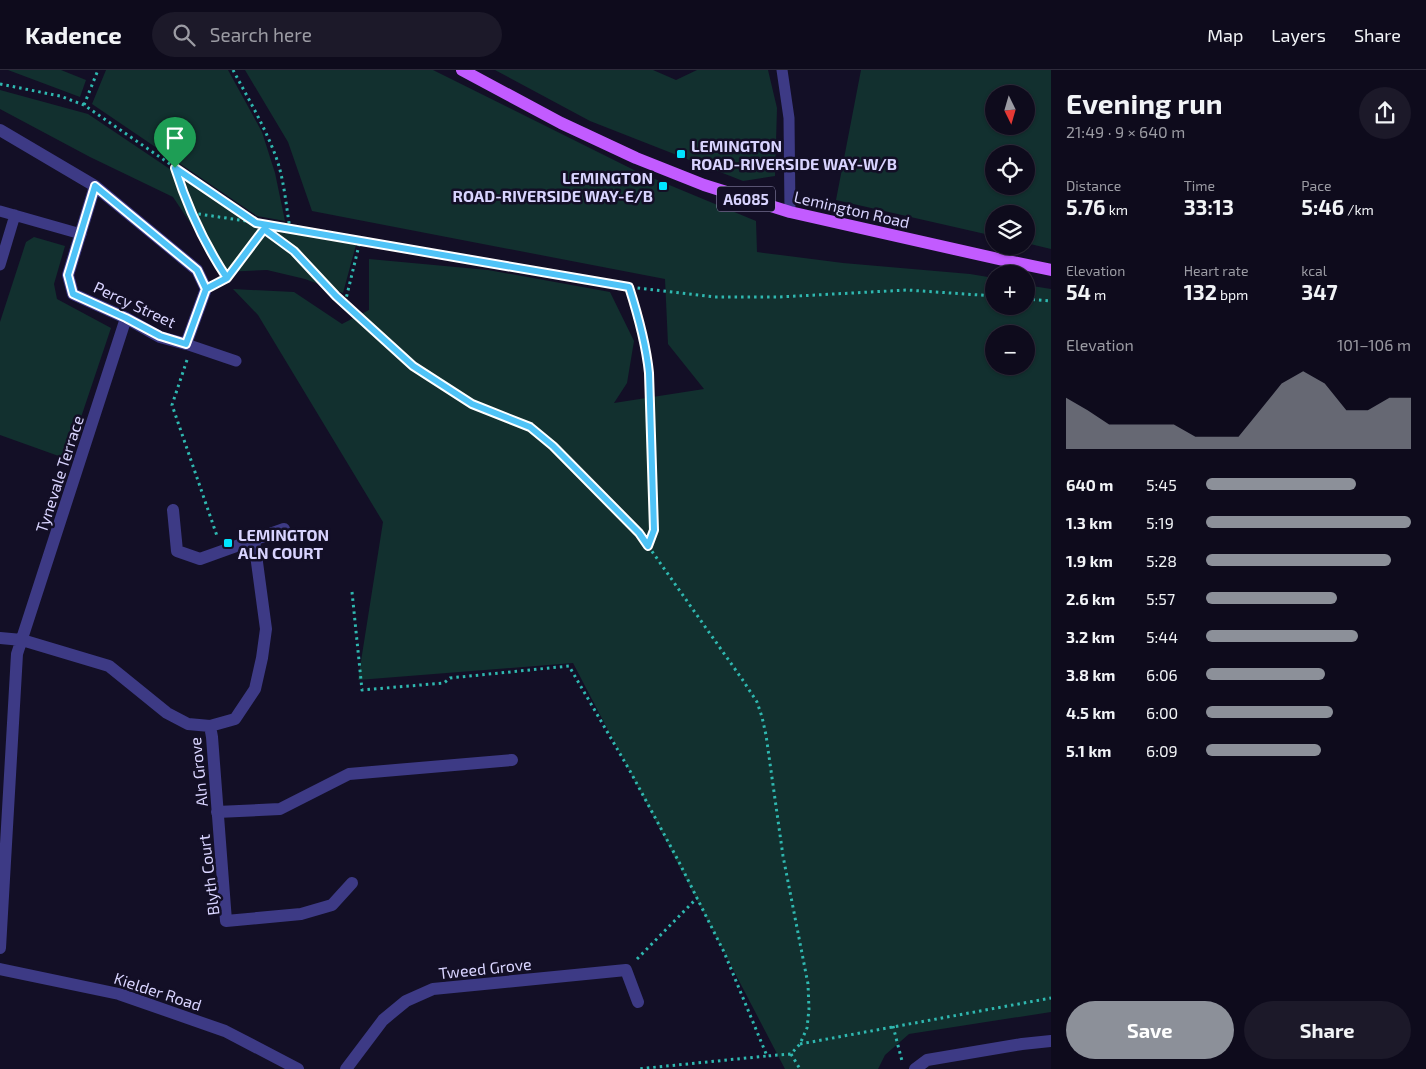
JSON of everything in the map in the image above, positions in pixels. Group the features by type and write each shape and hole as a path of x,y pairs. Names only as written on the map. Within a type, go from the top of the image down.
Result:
{"main road":[{"name":"Lemington Road","path":"462,70 561,123 636,158 704,185 790,212 1051,270"}],"street":[{"path":"0,130 95,186 197,270 206,289"},
{"name":"Percy Street","path":"95,186 68,275 73,294 160,336 189,345 206,289"},
{"name":"Tynevale Terrace","path":"0,948 17,654 126,318"},
{"path":"173,510 177,551 200,559 284,529"},
{"path":"210,726 235,719 255,689 266,629 254,540"},
{"name":"Aln Grove","path":"0,638 22,640 109,666 167,713 188,724 210,726 217,812 280,809 349,774 512,760"},
{"name":"Blyth Court","path":"217,812 226,921 301,914 324,908 332,905 352,883"},
{"name":"Kielder Road","path":"0,969 119,994 225,1031 298,1069"},
{"path":"626,970 638,1002"},
{"name":"Tweed Grove","path":"346,1069 383,1020 406,1001 432,989 626,970"},
{"path":"915,1069 927,1060 1051,1041"}],"lane":[{"path":"782,70 789,118 790,212"},
{"path":"0,211 81,234"},
{"path":"0,265 15,215"},
{"path":"189,345 236,361"}],"path":[{"path":"84,104 98,70"},
{"path":"233,70 265,132 276,158 290,229"},
{"path":"0,84 60,96 84,104 294,251 345,304 413,366 472,404 530,427 560,453 639,533 757,702 766,735 782,856 808,984 809,1009 807,1028 800,1044 791,1054 637,1069"},
{"path":"175,168 185,198 204,242 227,278"},
{"path":"192,213 629,287 715,297 779,297 907,290 985,295"},
{"path":"206,289 227,278 264,229"},
{"path":"345,304 360,241"},
{"path":"629,287 648,355 654,530 648,546"},
{"path":"1035,300 1051,301"},
{"path":"189,345 172,405 223,551"},
{"path":"352,592 362,690 444,683 450,678 569,666 630,771 697,898 724,952 767,1056"},
{"path":"626,970 697,898"},
{"path":"800,1044 1051,998"},
{"path":"893,1026 905,1069"},
{"path":"791,1054 800,1069"}],"green space":[{"path":"8,70 61,70 86,80 80,97"},
{"path":"106,70 228,70 262,132 275,173 285,221 257,216 92,104"},
{"path":"245,70 433,70 638,172 756,221 757,252 843,263 985,276 985,315 1035,315 1035,286 1051,289 1051,1012 909,1034 885,1055 878,1069 785,1069 573,663 358,680 383,522 258,315 233,289 294,292 342,324 369,310 369,259 488,270 610,292 634,341 627,383 614,403 704,389 668,344 665,279 312,211 288,142"},
{"path":"495,70 653,70 676,80 697,70 768,70 777,108 775,176 743,181 590,121"},
{"path":"861,70 1051,70 1051,249 1035,245 1035,205 985,205 985,234 836,200"},
{"path":"0,90 88,114 256,227 356,245 343,293 305,279 267,270 223,272 173,197 90,157 0,109"},
{"path":"34,237 65,246 54,284 57,299 111,328 67,459 0,435 0,322 26,242"}],"place":[{"name":"LEMINGTON ROAD-RIVERSIDE WAY-W/B","path":"681,154"},
{"name":"LEMINGTON ROAD-RIVERSIDE WAY-E/B","path":"663,186"},
{"name":"LEMINGTON ALN COURT","path":"228,543"}],"route":[{"path":"175,168 185,198 204,242 227,278 206,289 197,270 95,186 68,275 73,294 160,336 186,344 206,289 227,278 264,229 294,251 336,296 413,366 472,404 530,427 553,446 639,533 648,546 654,530 648,355 629,287 256,223 175,168"}]}
